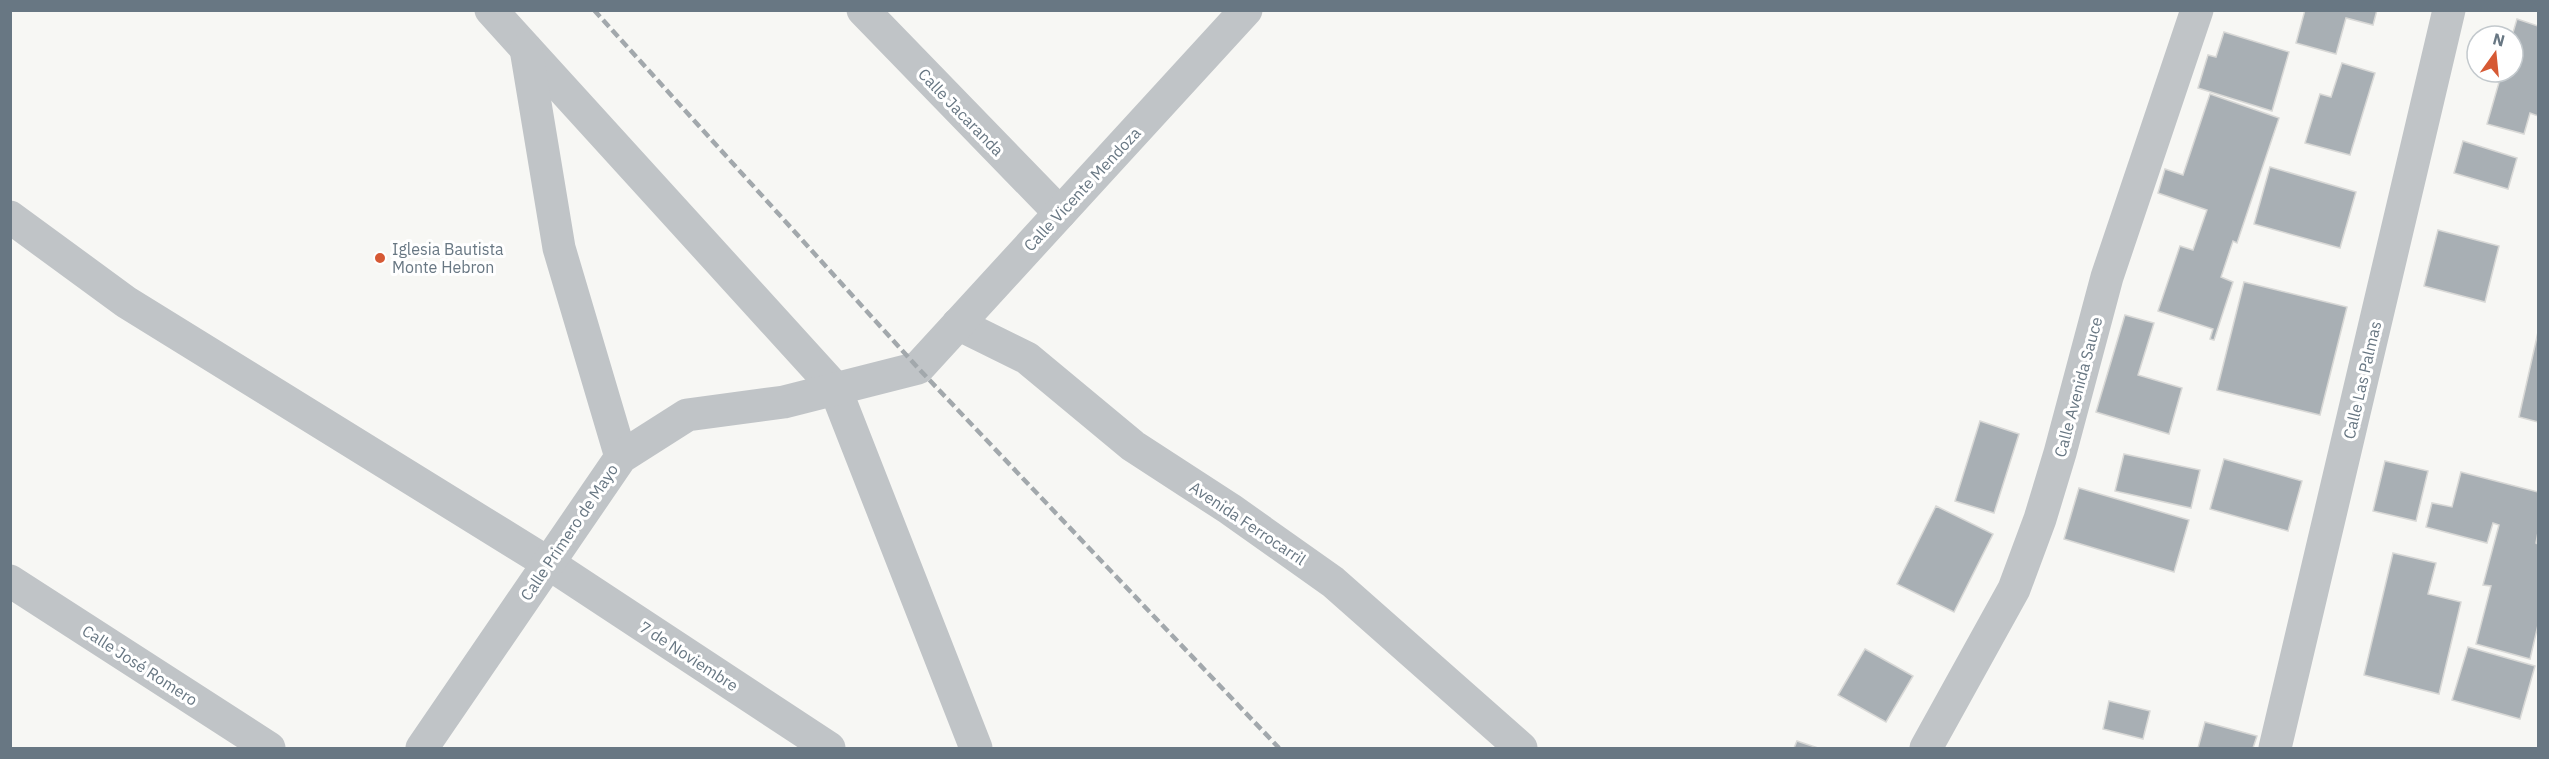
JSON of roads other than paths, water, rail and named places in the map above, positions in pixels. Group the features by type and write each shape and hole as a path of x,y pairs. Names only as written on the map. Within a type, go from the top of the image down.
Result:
{"street":[{"path":"491,10 835,388 976,748"},
{"name":"Calle Vicente Mendoza","path":"918,368 1246,10"},
{"name":"Calle Avenida Sauce","path":"1930,748 2014,589 2040,519 2107,277 2197,10"},
{"name":"Calle Las Palmas","path":"2274,748 2450,10"},
{"name":"Calle Jacaranda","path":"882,17 1060,213"},
{"path":"526,48 559,248 621,457"},
{"name":"7 de Noviembre","path":"10,217 126,302 548,563 829,748"},
{"name":"Avenida Ferrocarril","path":"958,324 1027,358 1133,446 1230,509 1333,582 1521,748"},
{"name":"Calle Primero de Mayo","path":"422,748 621,457 687,415 784,402 918,368"},
{"name":"Calle José Romero","path":"10,581 269,748"}],"railway":[{"path":"594,10 918,368 1279,748"}],"place":[{"name":"Iglesia Bautista Monte Hebron","path":"380,258"}]}
